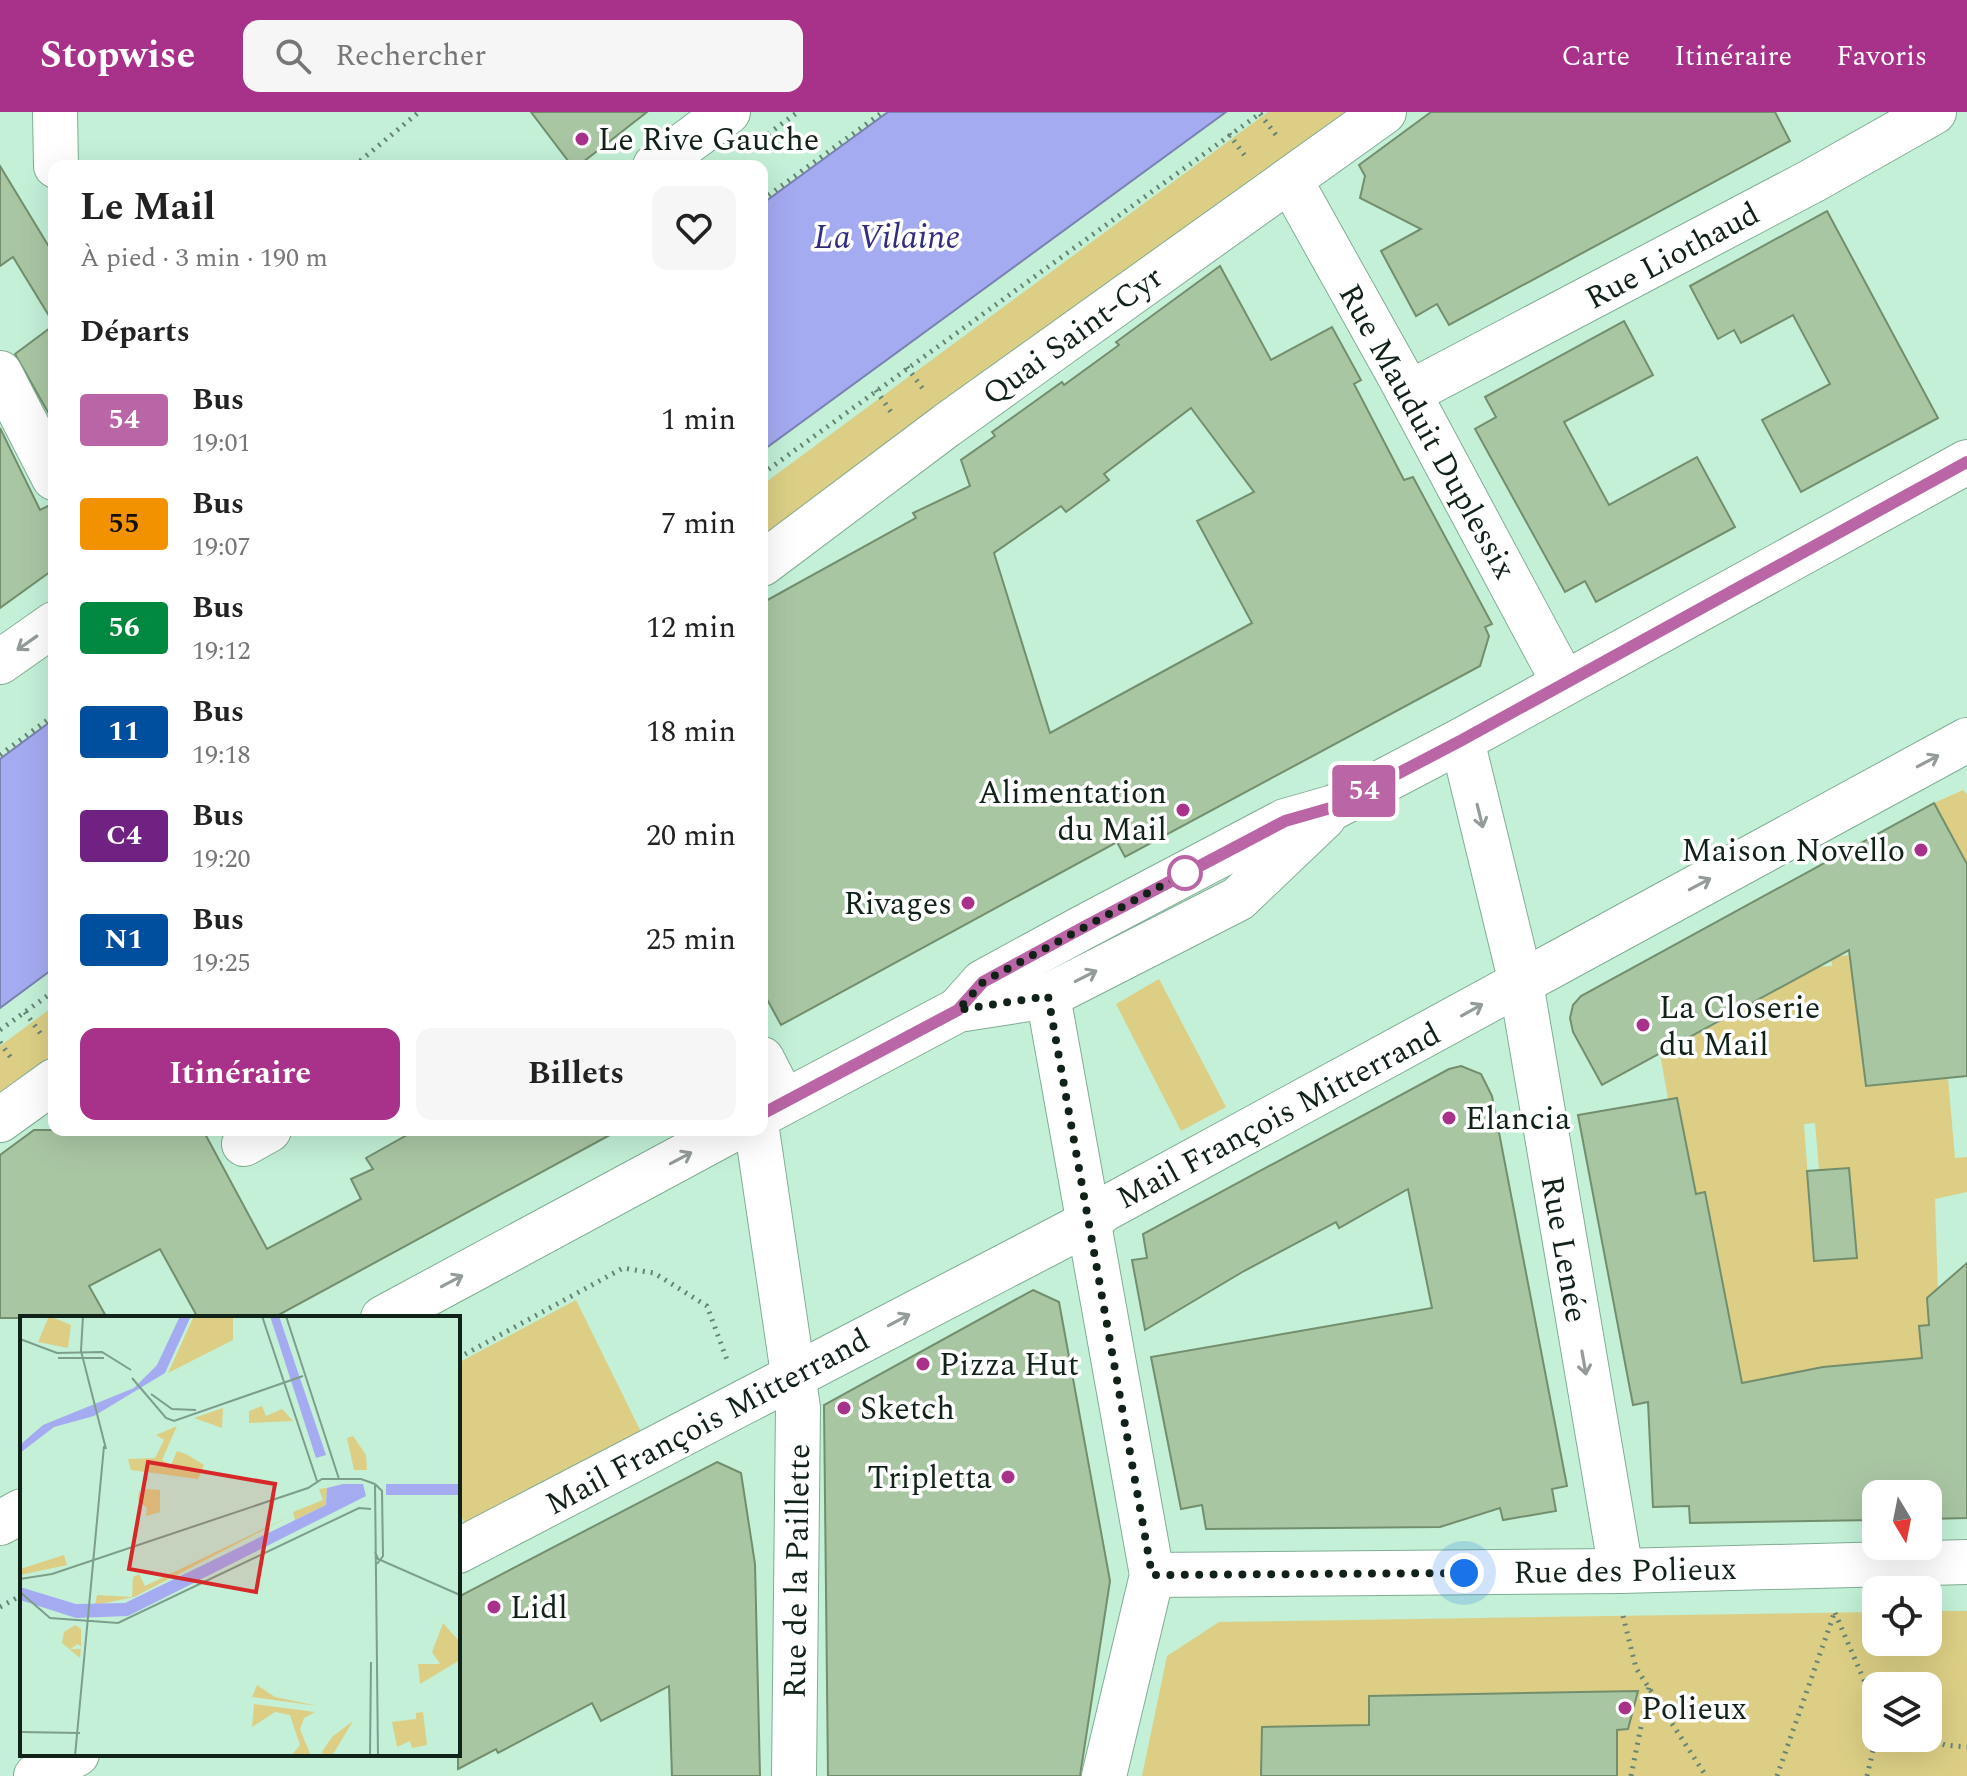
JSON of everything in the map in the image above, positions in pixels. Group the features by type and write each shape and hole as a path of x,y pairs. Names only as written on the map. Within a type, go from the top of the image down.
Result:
{"street":[{"path":"55,112 56,160"},
{"name":"Quai Saint-Cyr","path":"768,560 971,408 1384,112"},
{"name":"Rue Liothaud","path":"1409,393 1812,181 1934,112"},
{"path":"662,160 716,117"},
{"name":"Rue Mauduit Duplessix","path":"1290,180 1409,393 1564,683"},
{"path":"0,373 48,466"},
{"path":"768,1115 958,1010 983,982 1082,928 1285,821 1334,807 1462,740 1967,462"},
{"path":"0,662 48,628"},
{"name":"Rue Lenée","path":"1462,740 1521,983 1621,1571"},
{"name":"Mail François Mitterrand","path":"460,1550 1088,1223 1103,1210 1967,740"},
{"path":"958,1010 1048,996 1238,899 1334,807"},
{"path":"1048,996 1152,1575 1104,1776"},
{"path":"0,1120 48,1063"},
{"name":"Rue de la Paillette","path":"768,1115 798,1417 794,1776"},
{"path":"387,1316 721,1136"},
{"path":"0,1523 20,1512"},
{"name":"Rue des Polieux","path":"1152,1575 1621,1571 1967,1562"},
{"path":"36,1776 73,1756"}],"path":[{"path":"361,160 419,112"},
{"path":"768,196 883,112"},
{"path":"768,470 1262,112"},
{"path":"0,755 48,719"},
{"path":"0,1030 48,995"},
{"path":"25,1012 48,1057"},
{"path":"460,1357 623,1268 654,1273 707,1306 743,1403"},
{"path":"1777,1776 1834,1612 1845,1563"},
{"path":"1621,1571 1623,1616 1636,1668 1706,1776"},
{"path":"0,1607 20,1596"},
{"path":"1834,1612 1862,1676"},
{"path":"1631,1776 1649,1687"},
{"path":"1942,1744 1967,1747"},
{"path":"1867,1776 1873,1752"}],"shaded area":[{"path":"1268,112 1399,112 768,562 768,481"},
{"path":"1963,790 1967,794 1967,864 1934,803"},
{"path":"1850,955 1866,1085 1948,1078 1955,1158 1967,1157 1967,1192 1935,1199 1938,1294 1927,1298 1929,1325 1922,1358 1716,1388 1737,1357 1706,1192 1686,1196 1689,1160 1681,1119 1672,1121 1660,1054 1729,1017 1726,1007 1752,993 1757,1001 1771,994 1758,970 1832,966 1831,957","holes":["1815,1123 1819,1170 1849,1169 1856,1258 1814,1261 1804,1124"]},
{"path":"1159,979 1226,1107 1181,1131 1116,1004"},
{"path":"48,1010 48,1075 0,1110 0,1046"},
{"path":"576,1300 643,1436 467,1527 460,1515 460,1362"},
{"path":"1942,1611 1967,1611 1967,1776 1142,1776 1167,1656 1219,1622 1862,1612 1862,1656 1942,1656"}],"water":[{"name":"La Vilaine","path":"888,112 1226,112 768,447 768,200"},
{"path":"48,723 48,972 0,1008 0,759"}],"building":[{"name":"Le Rive Gauche","path":"531,112 647,112 586,160 567,160"},
{"path":"1431,112 1775,112 1790,141 1449,325 1437,304 1416,316 1381,251 1421,229 1360,198 1365,176 1359,165"},
{"path":"0,166 48,245 48,314 13,257 0,266"},
{"path":"1827,211 1938,418 1801,492 1762,420 1830,384 1793,315 1741,343 1734,330 1718,339 1690,286"},
{"path":"1220,266 1271,360 1332,327 1361,380 1354,384 1404,480 1413,477 1492,624 1485,627 1489,636 1480,666 1125,857 1117,842 781,1025 768,1001 768,600 916,518 913,513 970,486 961,460 995,436 992,432 1119,345 1116,342","holes":["1191,408 1254,492 1197,521 1252,623 1050,733 994,553 1061,506 1066,512 1109,480 1104,474"]},
{"path":"1624,321 1653,375 1564,422 1609,505 1697,457 1735,527 1596,602 1585,581 1565,592 1475,429 1496,417 1485,397"},
{"path":"48,329 48,412 15,354"},
{"path":"0,428 40,510 48,506 48,573 0,608"},
{"path":"1934,803 1967,864 1967,1076 1866,1086 1849,950 1602,1085 1573,1032 1570,1018 1573,1005 1581,996"},
{"path":"1461,1066 1481,1074 1492,1096 1567,1486 1552,1489 1556,1511 1503,1520 1500,1508 1440,1527 1206,1529 1202,1505 1181,1509 1151,1357 1432,1308 1408,1189 1339,1228 1336,1222 1244,1271 1145,1330 1132,1260 1147,1258 1143,1234 1449,1069"},
{"path":"1677,1098 1696,1194 1705,1192 1742,1383 1823,1367 1922,1358 1919,1326 1929,1325 1927,1298 1967,1263 1967,1518 1942,1519 1942,1480 1862,1480 1862,1520 1690,1523 1689,1506 1653,1507 1648,1402 1633,1405 1578,1115"},
{"path":"34,1130 48,1130 48,1136 206,1136 267,1249 361,1199 351,1179 373,1169 366,1158 405,1136 608,1136 277,1316 197,1316 160,1249 89,1286 106,1316 0,1318 0,1155"},
{"path":"1849,1168 1857,1258 1814,1261 1807,1171"},
{"path":"1033,1290 1059,1302 1110,1581 1080,1776 828,1776 824,1405"},
{"path":"717,1462 741,1473 755,1564 760,1776 672,1776 669,1686 601,1721 592,1703 498,1753 496,1749 458,1769 460,1596"},
{"path":"1638,1691 1628,1729 1617,1730 1617,1776 1261,1776 1262,1727 1369,1725 1369,1696"}],"bus line":[{"name":"54","path":"768,1111 958,1010 983,982 1082,928 1285,821 1334,807 1462,740 1967,462"}],"place":[{"name":"Le Rive Gauche","path":"582,139"},
{"name":"Alimentation du Mail","path":"1183,810"},
{"name":"Maison Novello","path":"1921,850"},
{"name":"Rivages","path":"968,903"},
{"name":"La Closerie du Mail","path":"1643,1025"},
{"name":"Elancia","path":"1449,1118"},
{"name":"Pizza Hut","path":"923,1364"},
{"name":"Sketch","path":"844,1408"},
{"name":"Tripletta","path":"1008,1477"},
{"name":"Lidl","path":"494,1607"},
{"name":"Polieux","path":"1625,1708"}],"route":[{"path":"1185,873 983,982 958,1010 1048,996 1152,1575 1464,1573"}]}
